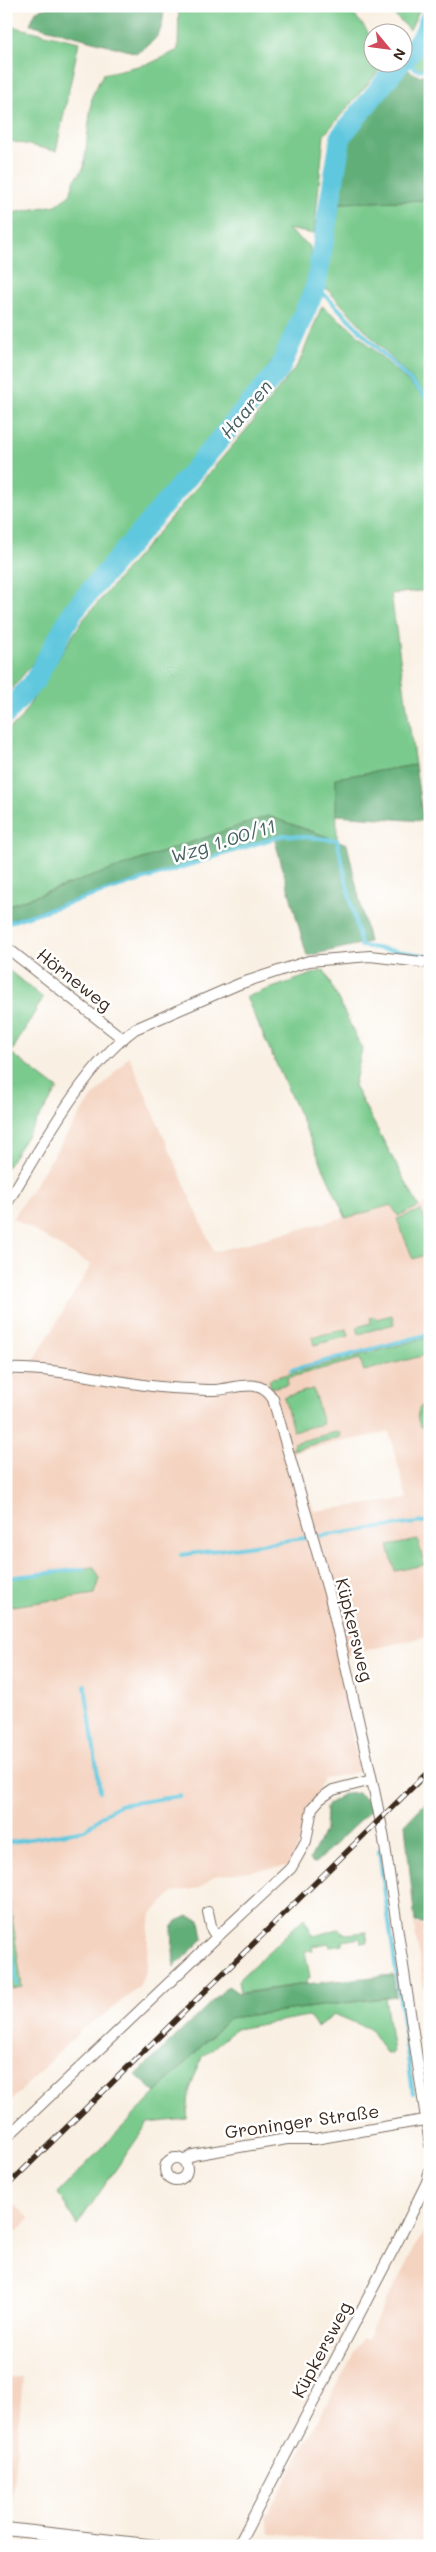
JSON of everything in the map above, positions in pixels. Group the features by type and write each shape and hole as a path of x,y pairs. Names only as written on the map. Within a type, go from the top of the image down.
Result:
{"street":[{"name":"Hörneweg","path":"6,947 122,1038"},
{"path":"6,1205 74,1095 122,1038 135,1029 173,1010 239,984 309,961 370,956 430,963"},
{"name":"Küpkersweg","path":"6,1369 39,1368 179,1389 215,1390 254,1384 269,1392 273,1399 312,1529 372,1780 383,1833 428,2119 430,2145"},
{"path":"6,2138 292,1868 301,1854 306,1841 312,1808 320,1799 333,1790 372,1780"},
{"path":"208,1912 212,1930 217,1937"},
{"name":"Groninger Straße","path":"184,2161 193,2155 287,2139 315,2139 428,2119"},
{"name":"Küpkersweg","path":"238,2546 406,2225 427,2182 430,2168"},
{"path":"6,2529 156,2546"}],"shaded area":[{"path":"129,1056 214,1252 391,1205 398,1216 430,1202 430,1636 336,1657 360,1772 325,1778 312,1802 299,1845 289,1866 214,1876 200,1888 174,1892 162,1903 152,1914 148,1930 147,1969 139,1987 103,2016 83,2028 6,2106 6,1374 34,1373 33,1362 91,1265 13,1218 86,1105","holes":["389,1432 407,1499 314,1511 293,1452"]},
{"path":"414,1924 430,1926 430,2025"},
{"path":"9,2199 30,2219 6,2242 6,2202"},
{"path":"430,2219 430,2546 395,2546 270,2534 266,2517 362,2338 368,2340 371,2330"},
{"path":"6,2378 23,2378 10,2521 6,2521"}],"green space":[{"path":"52,6 164,6 161,29 155,39 137,53 30,24 36,11"},
{"path":"179,6 346,6 364,26 364,72 378,72 324,135 314,234 287,229 310,247 311,269 304,295 288,334 266,371 223,427 70,602 32,664 6,696 6,214 56,205 70,195 74,181 84,167 92,96 103,74 151,63 178,50"},
{"path":"385,6 421,6 414,22 402,22"},
{"path":"6,25 79,42 56,151 6,140"},
{"path":"430,39 430,66 418,68 414,66 414,62"},
{"path":"401,72 412,72 419,76 430,73 430,200 340,203 347,139"},
{"path":"430,200 430,399 325,287 340,203"},
{"path":"322,306 353,330 430,403 430,590 391,594 415,765 336,778 337,840 268,816 6,906 6,731 19,721 82,621 246,430 299,363"},
{"path":"415,765 423,821 336,815 336,778"},
{"path":"268,816 347,844 369,942 307,956 274,837 6,921 6,906"},
{"path":"6,968 43,998 11,1053 58,1089 6,1168"},
{"path":"324,970 362,1049 354,1086 419,1207 398,1216 391,1205 346,1218 246,997"},
{"path":"421,1210 430,1234 430,1253 413,1259 397,1219"},
{"path":"392,1315 394,1324 359,1334 357,1327 371,1323 370,1318 375,1317 376,1319"},
{"path":"347,1329 349,1336 314,1345 312,1337"},
{"path":"430,1337 430,1354 364,1371 360,1359 287,1378 288,1384 271,1388 269,1379"},
{"path":"313,1389 323,1424 293,1431 284,1397"},
{"path":"430,1400 430,1420 427,1421 429,1430 424,1430 418,1422 418,1413 422,1405"},
{"path":"339,1431 340,1437 292,1450 294,1443"},
{"path":"418,1540 424,1565 395,1571 388,1546"},
{"path":"94,1567 100,1579 95,1594 6,1607 6,1577"},
{"path":"358,1793 368,1800 371,1810 314,1864 310,1859 325,1830 326,1808 329,1803 344,1794"},
{"path":"430,1798 430,1924 415,1922 405,1824"},
{"path":"6,1875 22,1987 12,1989 6,1950"},
{"path":"188,1916 200,1920 203,1939 174,1967 172,1928 177,1921"},
{"path":"304,1918 314,1936 338,1929 346,1934 366,1932 368,1942 361,1943 360,1938 343,1941 343,1945 330,1947 329,1943 312,1946 313,1950 305,1951 310,1977 305,1984 240,1993 238,1980"},
{"path":"393,1975 396,1996 229,2018 156,2093 136,2075 228,1986 240,1994 305,1984"},
{"path":"385,1998 393,2053 387,2054 370,2029 334,2014 317,2027 308,2016 236,2029 202,2057 189,2092 187,2119 148,2123 77,2225 58,2193 229,2018"}],"waterway":[{"name":"Haaren","path":"414,47 424,34 430,19"},
{"path":"414,67 418,70 430,68"},
{"name":"Haaren","path":"6,714 35,680 73,611 279,370 316,286 341,136 393,72"},
{"path":"316,286 430,401"},
{"name":"Wzg 1.00/11","path":"6,923 284,835 337,840 361,946 430,956"},
{"path":"291,1370 430,1334"},
{"path":"320,1536 430,1521"},
{"path":"181,1555 312,1537"},
{"path":"6,1578 83,1569"},
{"path":"85,1685 100,1791"},
{"path":"6,1843 85,1830 119,1805 180,1796"},
{"path":"379,1850 413,2093"},
{"path":"6,1914 17,1984"}],"railway":[{"path":"6,2187 430,1770"}]}
